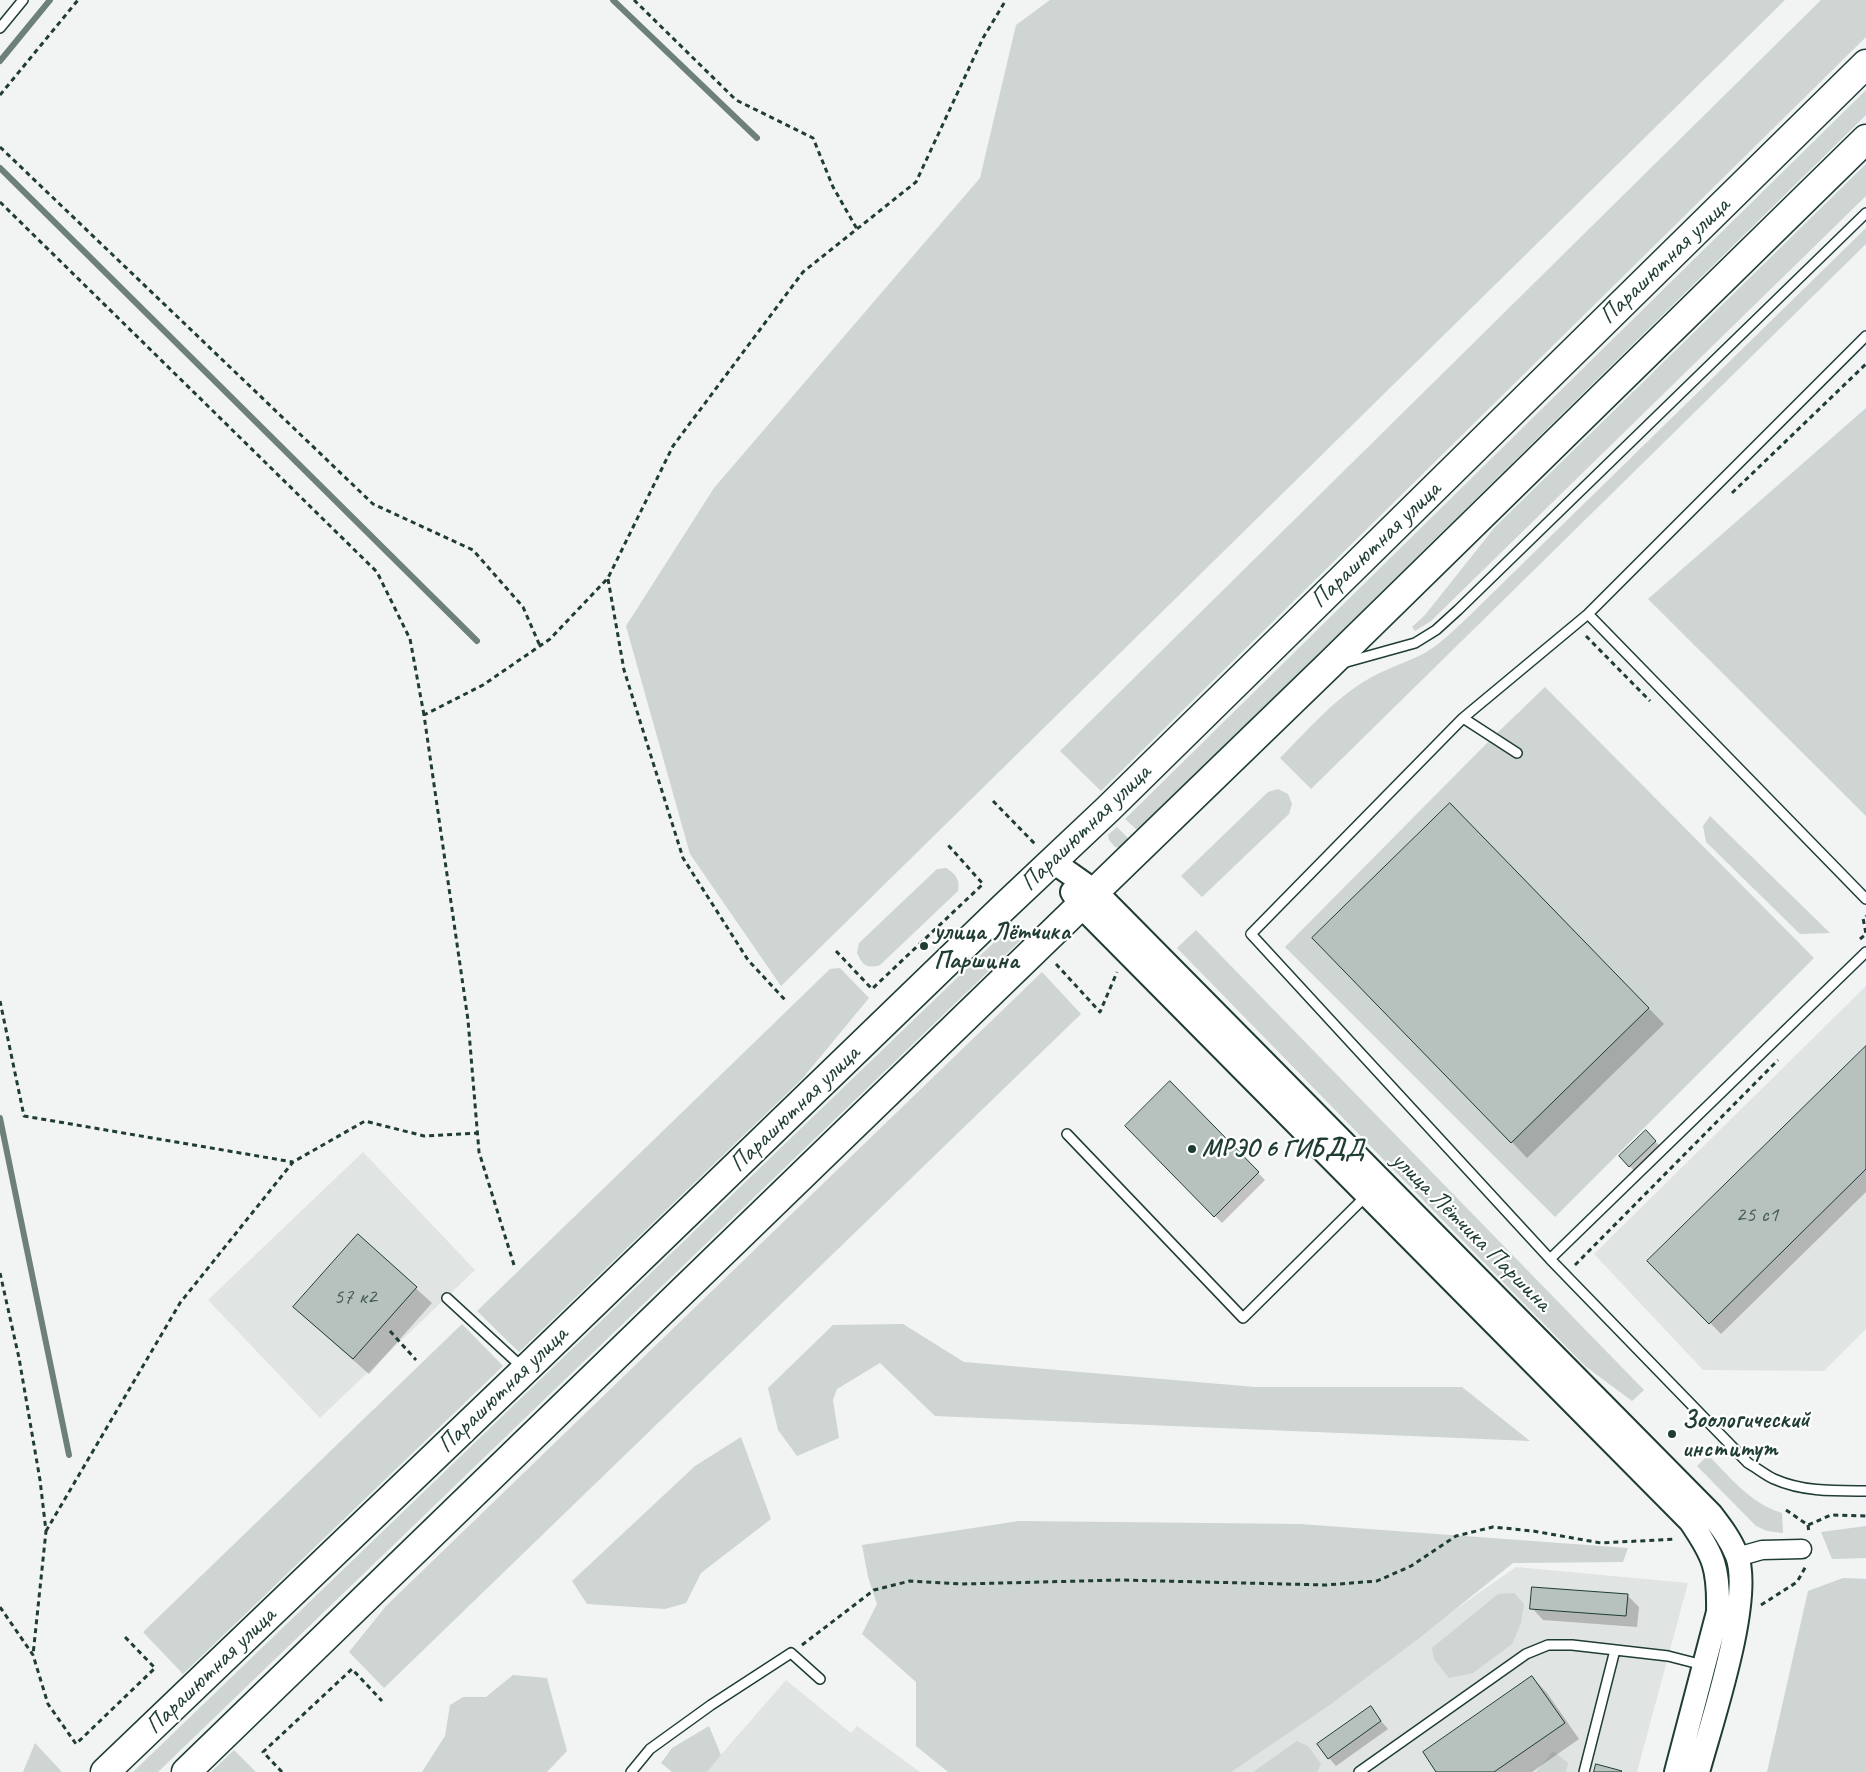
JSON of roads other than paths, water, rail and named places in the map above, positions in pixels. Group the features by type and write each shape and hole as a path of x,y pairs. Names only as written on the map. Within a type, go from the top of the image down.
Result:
{"main road":[{"name":"Парашютная улица","path":"105,1772 1108,808 1866,64"},
{"name":"Парашютная улица","path":"186,1772 1328,666 1866,139"}],"street":[{"name":"улица Лётчика Паршина","path":"1052,862 1367,1195 1690,1521 1706,1544 1715,1565 1718,1588 1718,1612 1676,1772"},
{"name":"улица Лётчика Паршина","path":"1088,899 1710,1514 1725,1533 1737,1557 1741,1584 1738,1616 1698,1772"},
{"path":"1737,1557 1762,1550 1807,1550"}],"lane":[{"path":"0,28 23,0"},
{"path":"1328,666 1416,643 1436,630 1866,213"},
{"path":"1866,336 1588,614 1463,718 1251,934 1550,1259 1748,1463 1774,1479 1798,1488 1830,1491 1866,1491"},
{"path":"1588,614 1866,899"},
{"path":"1463,718 1517,753"},
{"path":"1550,1259 1866,952"},
{"path":"1067,1134 1243,1318 1367,1195"},
{"path":"447,1298 525,1370"},
{"path":"1364,1771 1526,1654 1548,1646 1572,1645 1668,1656 1705,1665"},
{"path":"1584,1772 1615,1650"},
{"path":"631,1772 650,1749 711,1705 791,1652 820,1679"}],"waterway":[{"path":"0,61 50,0"},
{"path":"613,0 757,138"},
{"path":"0,168 477,641"},
{"path":"0,1118 69,1455"}],"place":[{"name":"улица Лётчика Паршина","path":"924,946"},
{"name":"МРЭО 6 ГИБДД","path":"1192,1149"},
{"name":"Зоологический институт","path":"1672,1434"}]}
